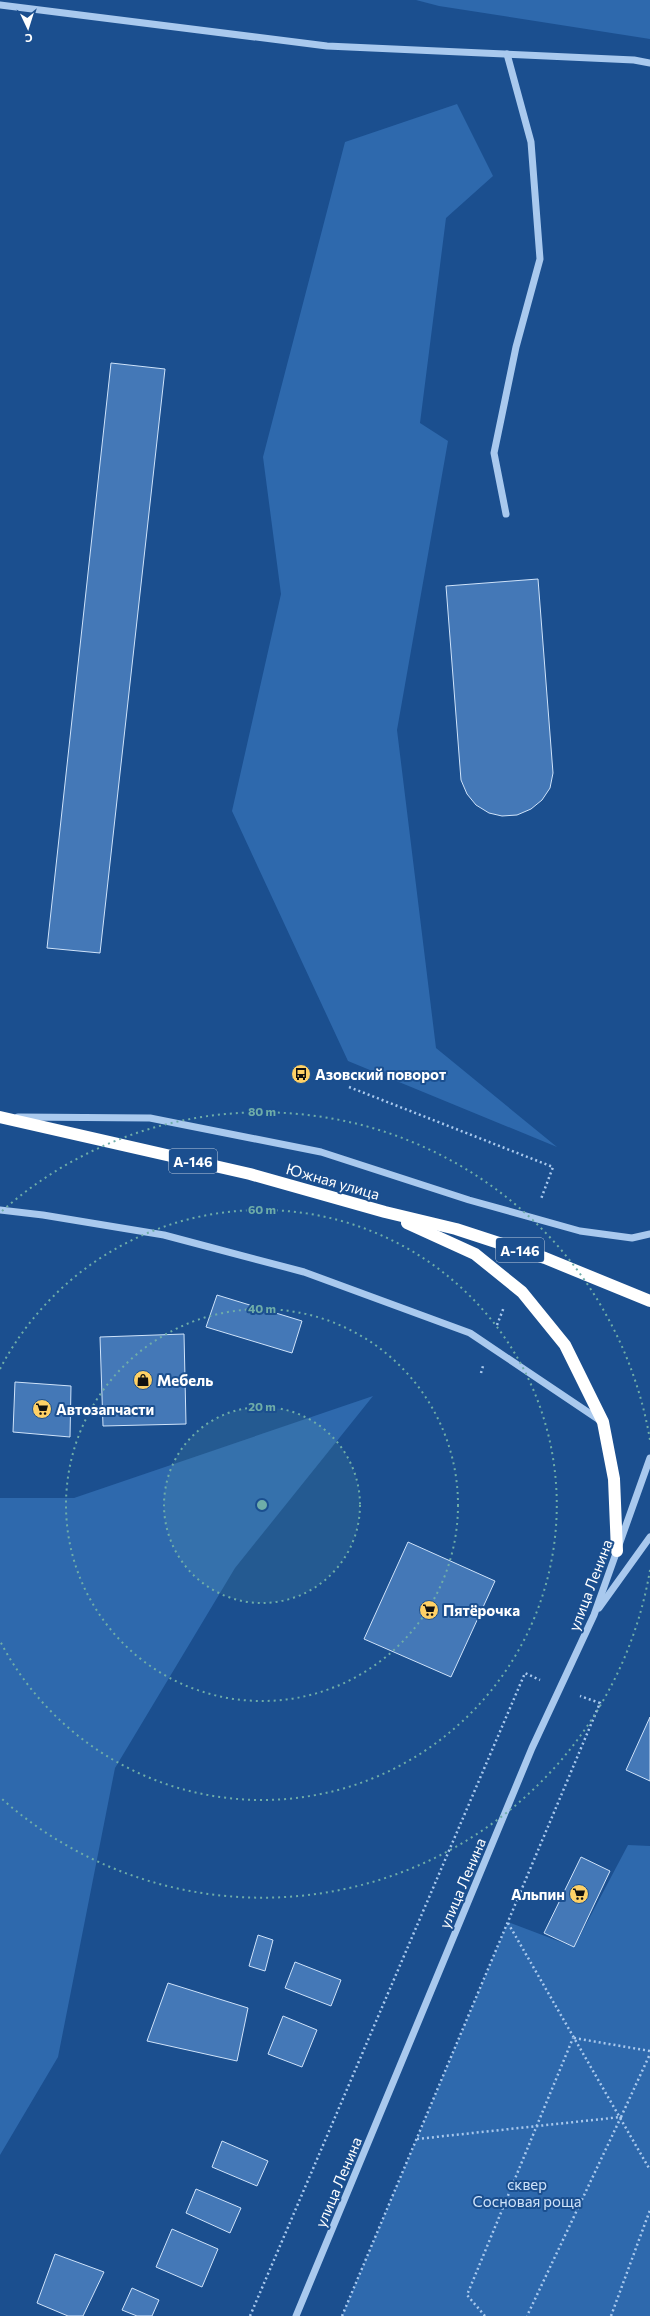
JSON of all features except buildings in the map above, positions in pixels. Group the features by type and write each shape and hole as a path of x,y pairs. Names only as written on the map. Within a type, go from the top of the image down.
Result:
{"highway":[{"name":"Южная улица","path":"0,1117 250,1174 384,1212 456,1229 516,1248 650,1301"},
{"path":"384,1212 475,1254 522,1292 565,1345 603,1422 614,1478 617,1551"}],"street":[{"path":"0,5 327,46 634,60 650,63"},
{"path":"506,514 494,453 516,347 540,259 531,142 507,54"},
{"path":"0,1117 150,1118 321,1152 469,1200 580,1232 632,1238 650,1234"},
{"path":"0,1210 43,1215 164,1235 304,1272 470,1333 603,1422"},
{"name":"улица Ленина","path":"296,2316 532,1748 594,1615 650,1458"},
{"path":"594,1615 650,1537"}],"path":[{"path":"250,2316 525,1673"},
{"path":"342,2316 600,1703"},
{"path":"508,1922 573,2038 621,2117 650,2170"},
{"path":"573,2038 650,2051"},
{"path":"485,2316 467,2295 573,2038"},
{"path":"527,2316 650,2054"},
{"path":"417,2139 621,2117"},
{"path":"611,2316 650,2210"}],"green space":[{"path":"416,0 650,0 650,39 439,6"},
{"path":"457,104 493,176 446,218 420,423 448,441 397,730 436,1048 557,1147 348,1061 232,811 281,594 263,457 345,142"},
{"path":"373,1396 235,1568 115,1768 58,2057 0,2155 0,1498 74,1498"},
{"name":"сквер Сосновая роща","path":"628,1845 650,1846 650,2316 342,2316 508,1922 574,1947"}],"place":[{"name":"Азовский поворот","path":"301,1074"},
{"name":"Мебель","path":"143,1380"},
{"name":"Автозапчасти","path":"42,1409"},
{"name":"Пятёрочка","path":"429,1610"},
{"name":"Альпин","path":"579,1894"}]}
